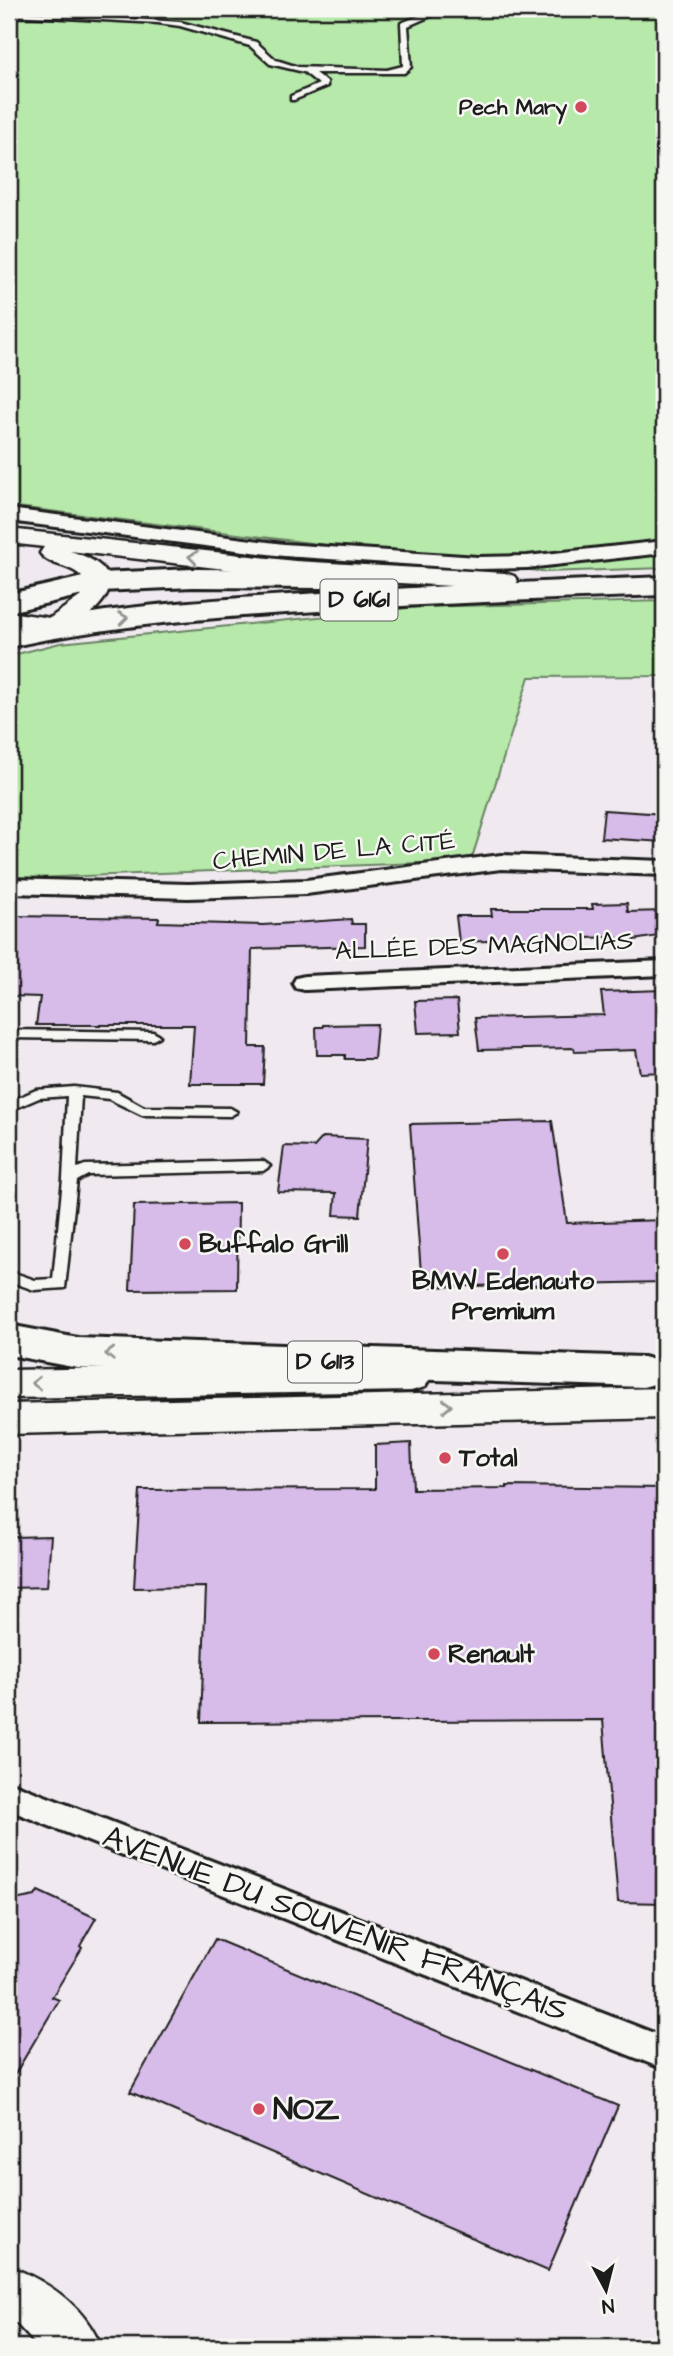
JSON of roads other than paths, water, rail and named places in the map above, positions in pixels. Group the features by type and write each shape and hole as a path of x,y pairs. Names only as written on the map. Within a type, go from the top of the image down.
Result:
{"main road":[{"name":"D 6161","path":"9,603 100,582 193,578 664,584"},
{"name":"D 6161","path":"9,638 55,626 171,612 664,584"},
{"name":"D 6113","path":"9,1340 78,1353 657,1382"},
{"name":"D 6113","path":"9,1384 657,1382"},
{"name":"D 6113","path":"9,1419 379,1408 657,1382"},
{"path":"9,1436 379,1408"},
{"path":"9,2292 36,2306 74,2347"}],"street":[{"path":"9,515 284,550 478,564 527,562 664,547"},
{"path":"9,536 295,569 505,581"},
{"path":"9,544 71,558 91,568 100,582 99,589 89,603 55,626 27,625 9,620"},
{"name":"CHEMIN DE LA CITÉ","path":"9,886 188,891 306,887 501,862 664,869"},
{"name":"ALLÉE DES MAGNOLIAS","path":"305,983 664,968"},
{"name":"AVENUE DU SOUVENIR FRANÇAIS","path":"9,1796 663,2054"}],"lane":[{"path":"9,13 180,24 234,37 263,50 272,62 304,68 401,71 407,67 404,25 443,9"},
{"path":"294,98 324,84 304,68"},
{"path":"9,1034 153,1036"},
{"path":"9,1276 34,1285 60,1284 70,1178 74,1091"},
{"path":"9,1107 36,1094 74,1091 111,1095 142,1111 230,1112"},
{"path":"70,1178 85,1170 263,1166"}],"place":[{"name":"Pech Mary","path":"581,107"},
{"name":"Buffalo Grill","path":"185,1244"},
{"name":"BMW Edenauto Premium","path":"503,1254"},
{"name":"Total","path":"445,1458"},
{"name":"Renault","path":"434,1654"},
{"name":"NOZ","path":"259,2109"}]}
